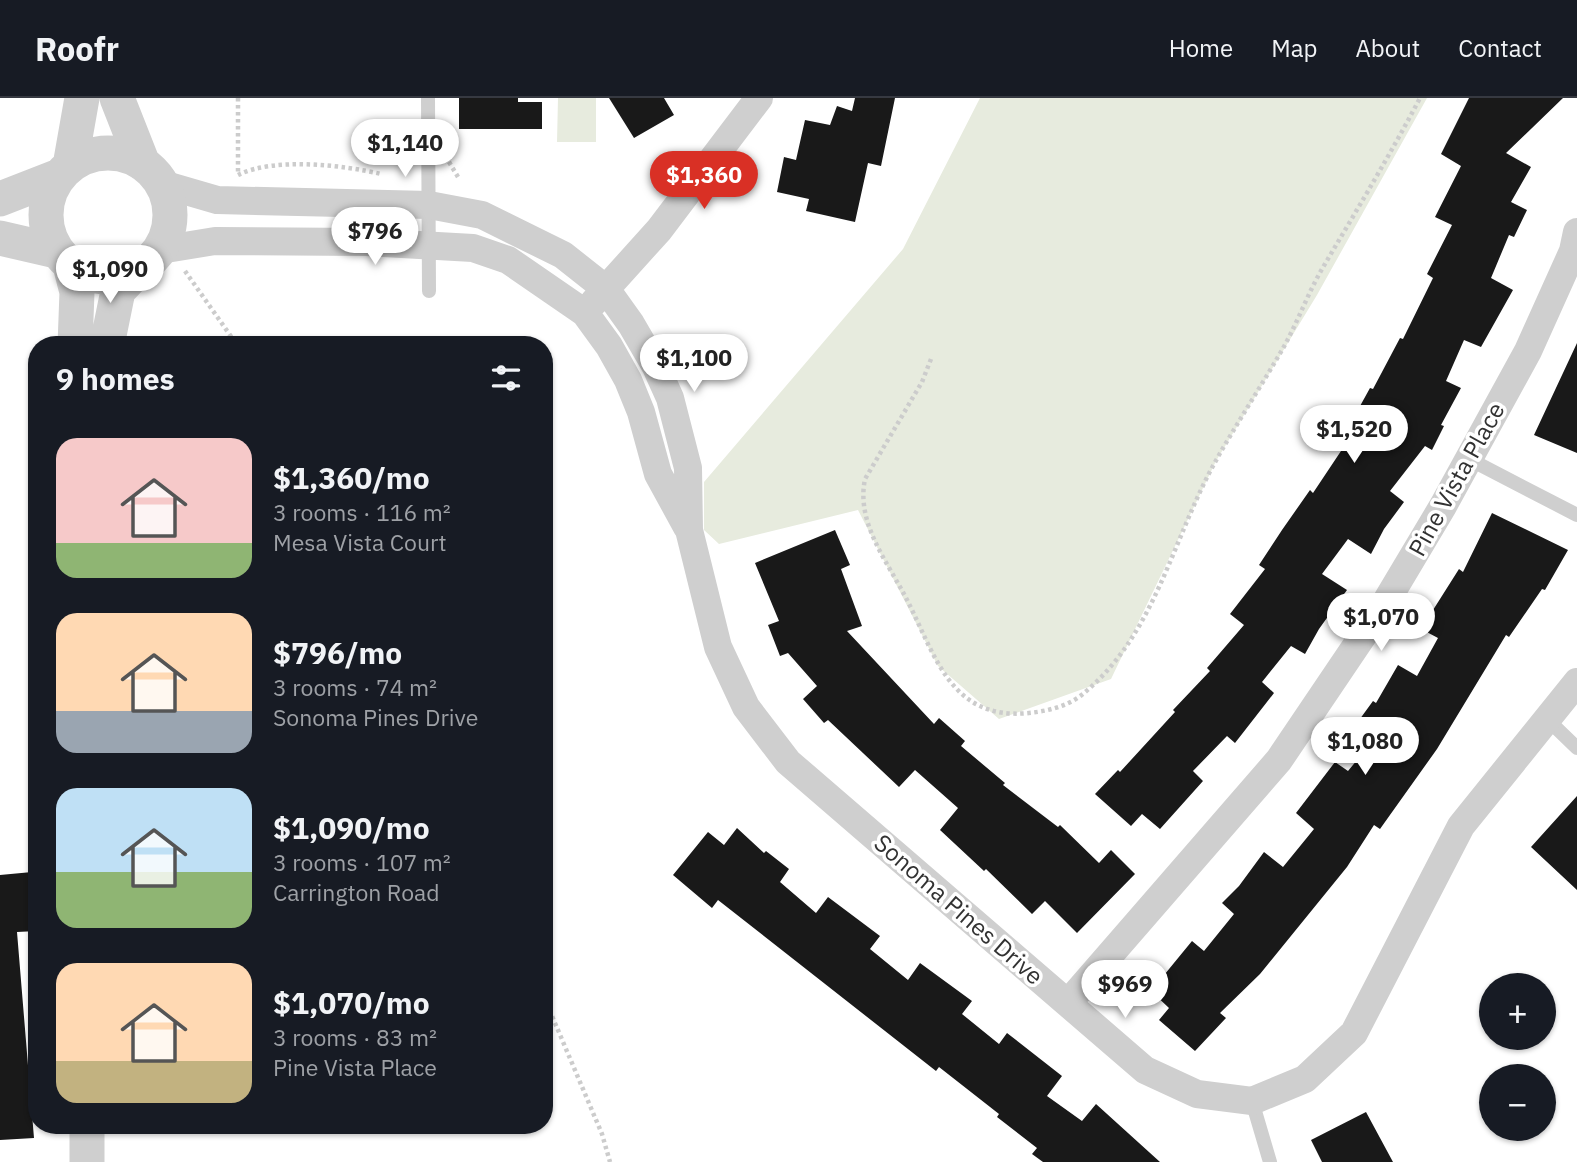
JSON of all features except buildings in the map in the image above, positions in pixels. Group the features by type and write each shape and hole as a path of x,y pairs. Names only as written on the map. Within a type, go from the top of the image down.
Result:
{"street":[{"path":"75,336 77,292 63,258 48,233 46,213 50,194 65,171 82,98"},
{"path":"109,336 118,291 159,262 170,217 168,200 152,174 117,98"},
{"path":"585,313 659,230 759,98"},
{"path":"0,200 65,171 87,157 106,153 125,155 152,174"},
{"name":"Sonoma Pines Drive","path":"152,174 217,200 429,205 482,215 563,255 606,289 637,335 670,398 688,468 689,530 718,647 746,707 788,762 1145,1070 1198,1094 1252,1101 1305,1079 1354,1033 1461,826 1577,682"},
{"name":"Pine Vista Place","path":"1068,1003 1279,760 1387,600 1528,351 1573,251 1577,232"},
{"path":"0,238 63,258 85,274 102,278 120,277 159,262"},
{"name":"Sonoma Pines Drive","path":"159,262 215,241 429,244 473,248 508,260 585,313 609,346 628,380 641,412 658,474 689,530"},
{"path":"87,1134 87,1162"}],"lane":[{"path":"428,98 429,291"},
{"path":"1469,459 1577,515"},
{"path":"1547,719 1577,748"},
{"path":"1252,1101 1270,1162"}],"path":[{"path":"238,98 238,175 256,166 347,166 383,175"},
{"path":"931,359 922,382 865,479 862,494 869,527 928,647 952,684 991,712 1010,714 1057,708 1081,696 1101,678 1132,641 1158,596 1204,482 1284,347 1321,270 1420,98"},
{"path":"159,262 229,336"},
{"path":"553,1018 602,1134 610,1162"}],"shaded area":[{"path":"558,98 596,98 596,142 557,142"},
{"path":"980,98 1427,98 1317,295 1216,461 1111,679 999,719 938,666 858,510 719,544 704,530 704,482 903,249"}]}
